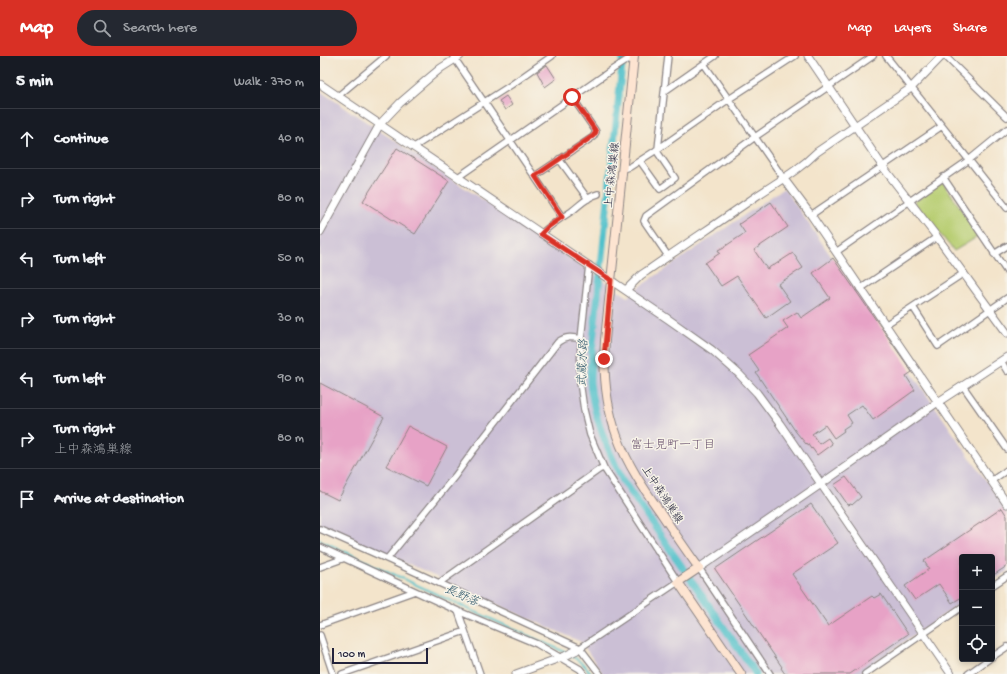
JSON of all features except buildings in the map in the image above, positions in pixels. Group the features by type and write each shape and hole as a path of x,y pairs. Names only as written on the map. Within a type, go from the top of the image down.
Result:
{"main road":[{"name":"上中森鴻巣線","path":"633,58 623,169 608,278 604,359 607,395 613,424 620,444 655,504 696,569"},
{"path":"696,569 681,580 741,674"}],"street":[{"path":"338,96 378,58 386,56"},
{"path":"414,147 511,85 552,56"},
{"path":"640,161 660,189 675,178 657,150 668,56"},
{"path":"665,90 715,56"},
{"path":"623,169 630,167 657,150 794,56"},
{"path":"808,56 883,167 991,309 1007,333"},
{"path":"668,256 644,221 646,216 873,56"},
{"path":"886,56 1007,208"},
{"path":"626,290 641,275 784,179 806,163 817,152 911,88 942,56"},
{"path":"945,56 1007,117"},
{"path":"320,232 380,124 429,78 456,57 484,102 562,217"},
{"path":"458,178 572,97 613,69 633,58"},
{"path":"704,64 836,252 1007,504"},
{"path":"320,84 700,341 739,374 757,393 780,424 951,674"},
{"path":"535,176 593,136 596,132 572,97"},
{"path":"810,215 942,126"},
{"path":"836,252 969,160 1007,129"},
{"path":"559,159 588,199"},
{"path":"943,177 1007,272"},
{"path":"541,234 548,227 593,195 598,194"},
{"path":"860,289 937,237"},
{"path":"994,254 1007,246"},
{"path":"516,674 564,657 681,580 604,468 590,435 584,410 580,382 581,339 592,267"},
{"path":"885,325 964,273"},
{"path":"913,307 938,346 1007,298"},
{"path":"387,559 455,476 558,342 568,337 581,339"},
{"path":"770,674 696,569 938,402 1004,359 1007,371"},
{"path":"963,386 1007,449"},
{"path":"439,583 600,469 604,468"},
{"path":"991,481 1007,470"},
{"path":"320,529 439,583 578,649 600,674"},
{"path":"320,546 458,611 564,657 580,669 584,674"},
{"path":"320,567 345,558"},
{"path":"995,584 1007,576"},
{"path":"320,625 415,591"},
{"path":"864,674 959,609"},
{"path":"458,611 480,674"},
{"path":"342,674 465,631"},
{"path":"320,635 333,674"},
{"path":"995,655 1007,647"},
{"path":"968,674 985,662"}],"shaded area":[{"path":"320,91 628,297 638,288 784,188 1007,511 1007,571 995,579 995,554 959,554 959,604 858,674 603,674 581,642 320,525"}],"green space":[{"path":"943,182 979,236 954,251 914,202"}],"waterway":[{"name":"武蔵水路","path":"623,56 591,367 590,382 594,408 607,445 623,481 756,674"},
{"name":"長野落","path":"320,540 567,653"},
{"name":"長野落","path":"571,655 584,665 592,674"}],"district":[{"name":"富士見町一丁目","path":"673,444"}],"route":[{"path":"572,97 596,132 593,136 535,176 562,217 541,234 611,280 604,359"}]}
